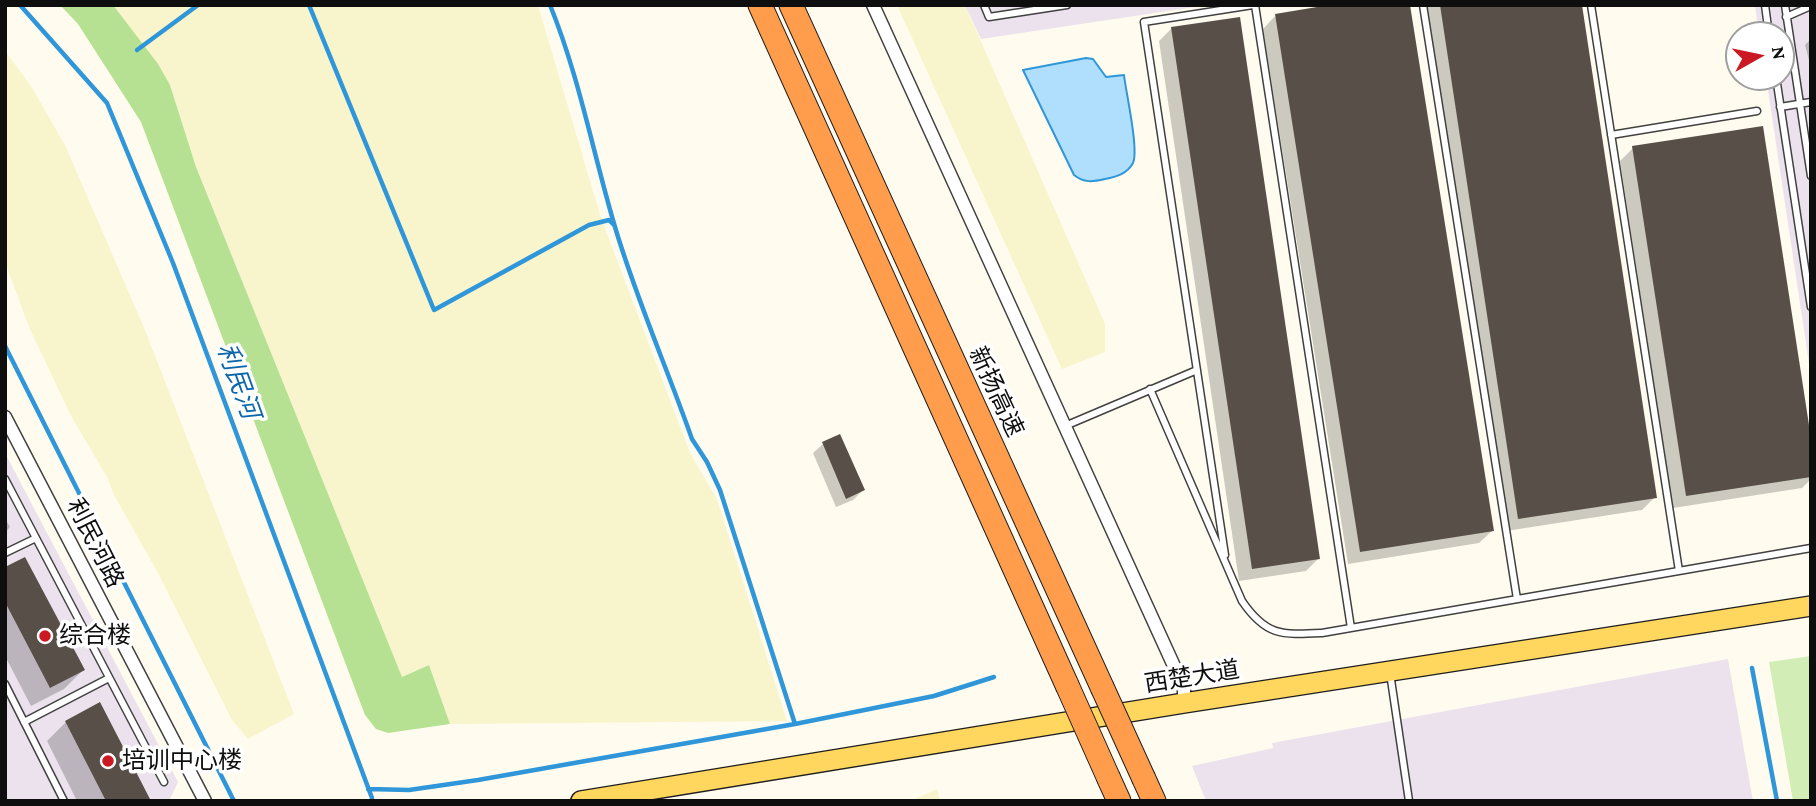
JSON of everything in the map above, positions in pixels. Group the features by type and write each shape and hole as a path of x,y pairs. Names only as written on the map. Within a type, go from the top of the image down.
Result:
{"highway":[{"path":"760,5 1119,801"},
{"name":"新扬高速","path":"791,5 1154,801"}],"main road":[{"name":"西楚大道","path":"581,801 1184,703 1811,606"}],"street":[{"path":"873,5 1184,688 1184,703"},
{"name":"利民河路","path":"5,417 205,801"}],"lane":[{"path":"983,6 989,18 1067,5"},
{"path":"1227,565 1144,22 1254,5 1351,628"},
{"path":"1423,5 1517,599"},
{"path":"1591,5 1679,571"},
{"path":"1785,5 1811,176"},
{"path":"1786,17 1811,6"},
{"path":"1778,91 1811,307"},
{"path":"1780,107 1811,102"},
{"path":"1612,135 1757,111"},
{"path":"1065,426 1197,370"},
{"path":"1150,388 1242,601 1254,618 1269,630 1295,634 1322,633 1811,548"},
{"path":"5,479 164,782"},
{"path":"5,553 36,538"},
{"path":"1390,671 1409,801"},
{"path":"24,722 109,678"},
{"path":"5,684 64,801"}],"shaded area":[{"path":"113,5 538,5 600,215 690,453 717,499 787,721 450,724 429,665 402,677 196,167 170,85"},
{"path":"897,5 965,5 1105,324 1105,352 1062,369"},
{"path":"965,5 1208,5 981,39"},
{"path":"1755,5 1811,5 1811,377 1768,91 1795,91 1795,21 1757,21"},
{"path":"5,51 31,86 65,145 145,330 294,714 248,739 232,720 158,573 70,414 29,327 5,262"},
{"path":"5,453 178,782 169,801 5,801"},
{"path":"1728,659 1753,801 1206,801 1192,766 1273,748 1272,743"},
{"path":"937,789 940,801 910,801"}],"green space":[{"path":"60,5 113,5 158,64 170,85 196,167 402,677 429,665 450,724 388,733 376,729 365,715 141,122 78,24"},
{"path":"1811,656 1811,801 1793,801 1769,662"}],"water":[{"path":"1093,59 1106,77 1124,75 1134,146 1133,163 1128,170 1117,176 1092,181 1085,181 1074,175 1023,70"}],"building":[{"path":"1329,5 1410,5 1494,531 1360,552 1275,14"},
{"path":"1440,5 1582,5 1657,498 1518,519"},
{"path":"1240,17 1320,559 1252,569 1171,27"},
{"path":"1763,126 1811,438 1811,477 1686,496 1632,146"},
{"path":"840,434 865,490 846,499 822,442"},
{"name":"综合楼","path":"25,557 85,670 50,688 5,602 5,567"},
{"name":"培训中心楼","path":"100,702 151,801 106,801 65,721"}],"waterway":[{"name":"利民河","path":"20,5 107,103 173,263 372,798"},
{"path":"137,50 198,5"},
{"path":"309,5 434,310 589,225 609,220 614,225"},
{"path":"550,5 578,87 623,254 692,439 720,490 795,724"},
{"path":"5,346 234,801"},
{"path":"1752,668 1777,801"},
{"path":"368,789 409,790 478,780 795,724 934,696 994,677"}],"place":[{"name":"综合楼","path":"45,636"},
{"name":"培训中心楼","path":"108,761"}]}
